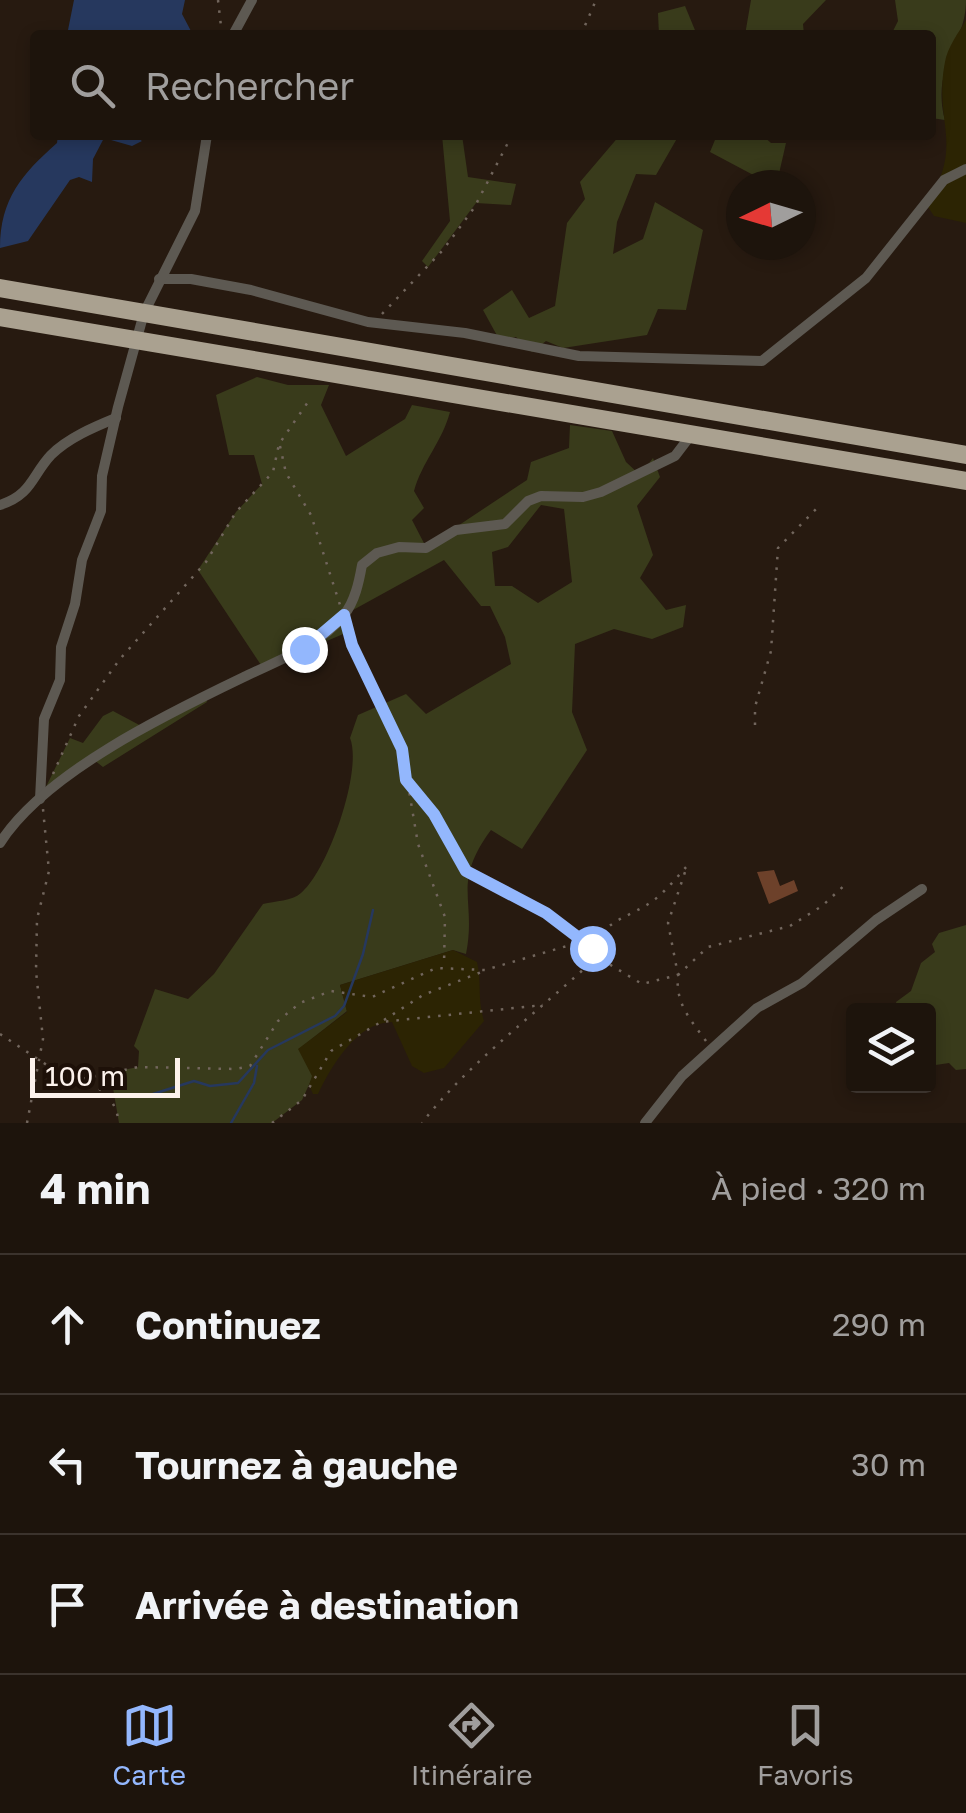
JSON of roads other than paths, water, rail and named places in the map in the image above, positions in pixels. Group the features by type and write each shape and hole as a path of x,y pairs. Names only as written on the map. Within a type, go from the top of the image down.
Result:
{"highway":[{"path":"0,288 966,455"},
{"path":"0,317 966,482"}],"street":[{"path":"235,30 252,0"},
{"path":"40,799 44,719 60,680 61,647 76,604 82,560 100,510 102,476 116,418 144,313 195,211 206,140"},
{"path":"159,279 251,290 368,322 465,333 579,356 762,360 866,278 944,180 966,169"},
{"path":"0,505 13,501 38,479 49,456 116,418"},
{"path":"0,843 40,799 168,714 304,649 344,615 357,592 362,565 377,554 398,547 426,548 456,530 505,524 528,501 542,496 582,497 601,492 675,456 691,434"},
{"path":"645,1123 707,1053 757,1008 802,983 876,920 922,889"}],"water":[{"path":"74,0 185,0 182,14 190,30 68,30"},
{"path":"103,140 93,159 92,182 79,177 70,180 28,241 0,248 4,215 15,189 57,143"},
{"path":"111,140 142,141 132,146"}],"waterway":[{"path":"153,1094 194,1081 210,1086 238,1083 268,1050 335,1016 344,1006 363,954 373,910"},
{"path":"231,1123 254,1083 257,1066"}]}
